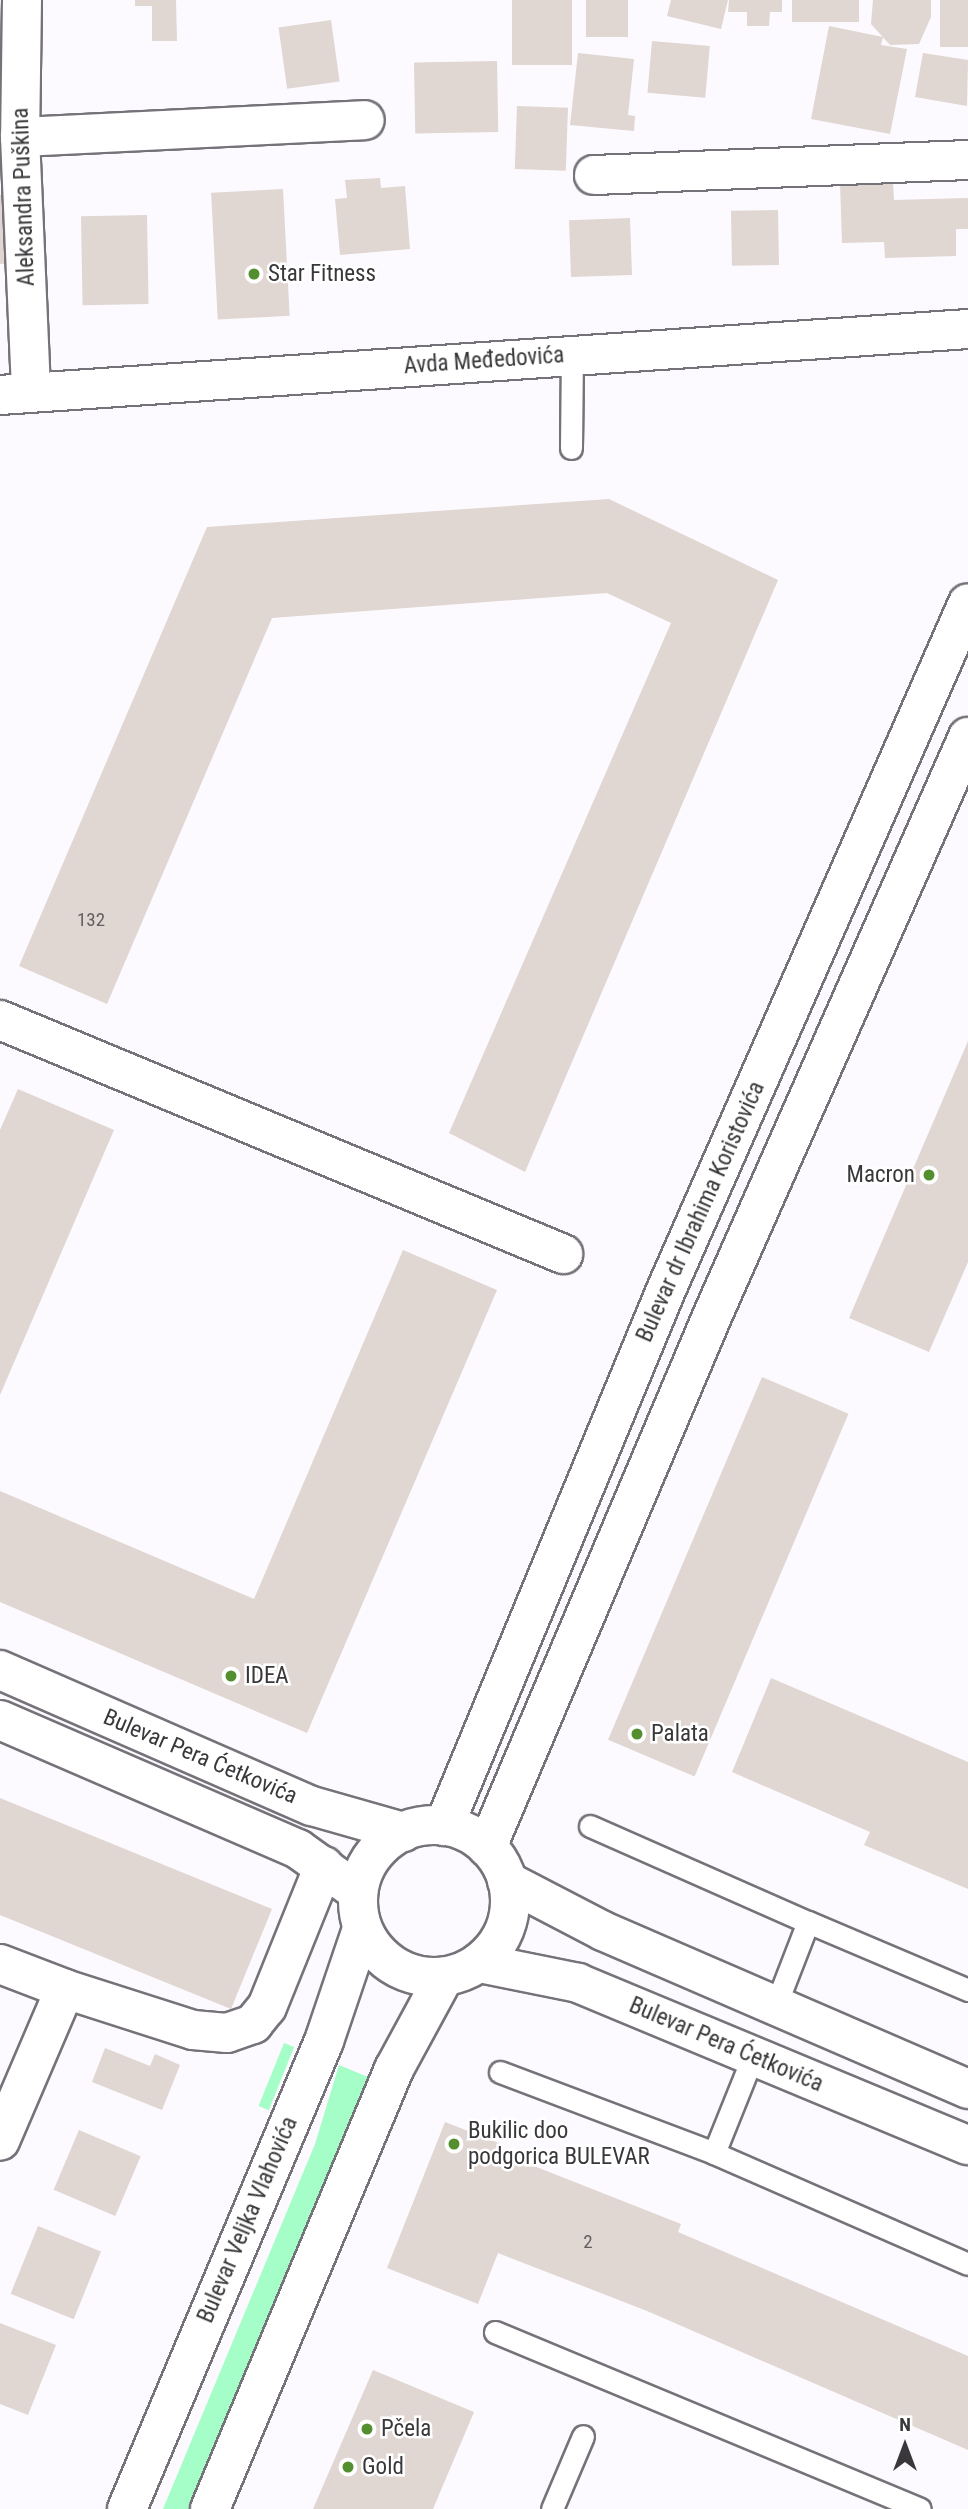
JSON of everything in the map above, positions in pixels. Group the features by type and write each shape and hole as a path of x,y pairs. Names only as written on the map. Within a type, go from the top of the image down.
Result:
{"street":[{"name":"Aleksandra Puškina","path":"15,394 22,0"},
{"path":"20,137 365,120"},
{"path":"594,175 968,160"},
{"name":"Avda Međedovića","path":"15,394 968,329"},
{"name":"Bulevar dr Ibrahima Koristovića","path":"444,1826 666,1290 967,606"},
{"path":"487,1847 713,1314 968,737"},
{"path":"0,1020 563,1254"},
{"name":"Bulevar Pera Ćetkovića","path":"0,1671 312,1806 403,1832"},
{"name":"Bulevar Pera Ćetkovića","path":"0,1720 229,1817 324,1866 358,1892"},
{"path":"507,1881 505,1926 479,1962 444,1977 424,1977 386,1961 362,1929 358,1892 373,1856 403,1832 444,1826 487,1847 507,1881 603,1931 968,2089"},
{"path":"0,1964 65,1989 193,2030 227,2033 253,2024 267,2007 324,1866"},
{"name":"Bulevar Veljka Vlahovića","path":"127,2509 324,2040 362,1929"},
{"name":"Bulevar Pera Ćetkovića","path":"479,1962 578,1983 968,2146"},
{"path":"210,2509 394,2069 444,1977"},
{"path":"0,2141 65,1989"}],"lane":[{"path":"571,448 572,355"},
{"path":"590,1826 968,1990"},
{"path":"775,2007 808,1922"},
{"path":"714,2153 752,2056"},
{"path":"500,2072 714,2153 968,2264"},
{"path":"495,2332 920,2509"},
{"path":"552,2509 583,2436"}],"green space":[{"path":"284,2043 294,2047 269,2110 259,2106"},
{"path":"339,2065 373,2079 189,2509 163,2509 315,2144"}],"building":[{"path":"135,0 176,0 177,41 152,41 152,6 135,6"},
{"path":"512,0 572,0 572,65 512,65"},
{"path":"586,0 628,0 628,37 586,37"},
{"path":"671,0 728,0 721,29 667,16"},
{"path":"729,0 782,0 782,12 770,12 769,26 747,26 747,12 728,12"},
{"path":"792,0 859,0 859,22 792,22"},
{"path":"873,0 931,0 931,17 919,44 890,45 871,24"},
{"path":"940,0 968,0 968,47 940,47"},
{"path":"331,20 340,81 287,89 279,27"},
{"path":"829,26 883,37 881,45 907,49 890,134 811,119"},
{"path":"652,41 710,46 705,98 647,93"},
{"path":"578,53 634,59 628,115 635,116 634,131 570,125"},
{"path":"923,53 968,60 967,106 915,97"},
{"path":"497,61 498,132 415,133 414,62"},
{"path":"517,106 568,108 566,171 515,169"},
{"path":"380,178 381,188 405,186 410,249 340,255 335,199 347,198 345,180"},
{"path":"893,182 894,200 968,198 968,229 956,229 956,256 885,258 884,242 842,243 840,183"},
{"path":"283,189 290,316 218,320 211,193"},
{"path":"17,193 22,262 0,264 0,195"},
{"path":"778,210 779,265 732,266 731,211"},
{"path":"147,215 149,304 83,305 81,216"},
{"path":"630,218 632,275 571,277 569,220"},
{"path":"609,499 778,580 525,1172 449,1133 671,623 607,593 272,618 107,1004 19,966 207,527"},
{"path":"968,1041 968,1262 929,1352 849,1318"},
{"path":"18,1089 114,1130 0,1395 0,1130"},
{"path":"403,1250 497,1290 307,1733 0,1602 0,1491 254,1599"},
{"path":"762,1377 849,1414 695,1776 608,1740"},
{"path":"771,1678 968,1762 968,1889 864,1845 870,1832 732,1772"},
{"path":"0,1798 272,1909 231,2009 0,1915"},
{"path":"105,2048 150,2066 155,2054 180,2065 162,2110 92,2082"},
{"path":"445,2122 499,2143 496,2151 681,2224 678,2232 968,2356 968,2450 647,2311 498,2253 478,2304 387,2268"},
{"path":"79,2130 141,2156 115,2216 54,2190"},
{"path":"38,2226 101,2251 74,2319 11,2294"},
{"path":"0,2323 56,2345 28,2415 0,2404"},
{"path":"373,2370 474,2412 433,2509 313,2509"}],"place":[{"name":"Star Fitness","path":"254,274"},
{"name":"Macron","path":"929,1175"},
{"name":"IDEA","path":"231,1676"},
{"name":"Palata","path":"637,1734"},
{"name":"Bukilic doo podgorica BULEVAR","path":"454,2144"},
{"name":"Pčela","path":"367,2429"},
{"name":"Gold","path":"348,2467"}]}
